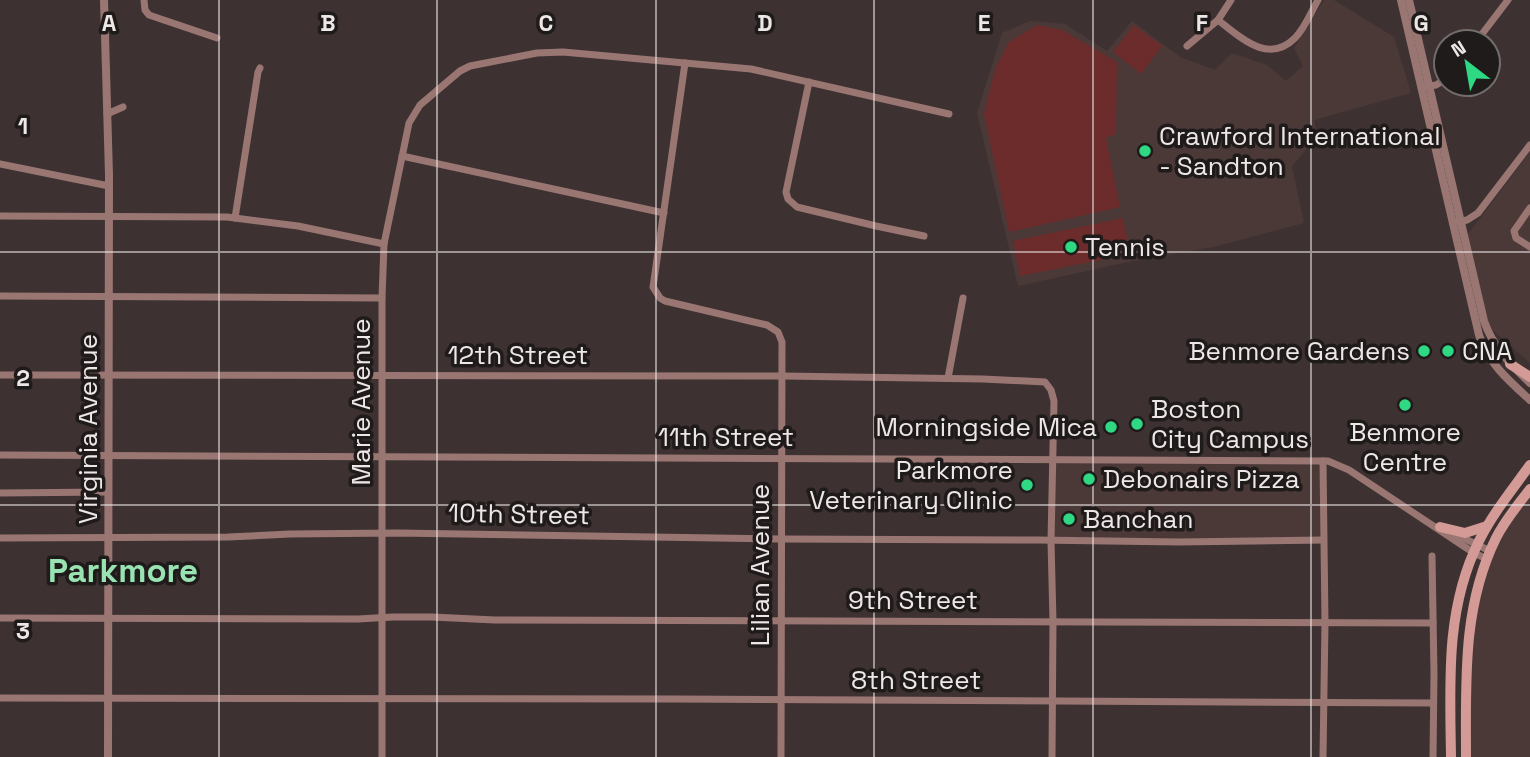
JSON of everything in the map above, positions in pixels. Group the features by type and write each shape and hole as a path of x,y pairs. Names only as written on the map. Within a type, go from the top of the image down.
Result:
{"main road":[{"path":"1510,364 1530,377"},
{"path":"1451,757 1450,664 1459,600 1476,549 1487,526 1530,465"},
{"path":"1466,757 1467,639 1473,606 1489,555 1507,519 1530,489"},
{"path":"1437,526 1465,533 1487,526"}],"street":[{"name":"Virginia Avenue","path":"104,0 109,186 108,757"},
{"path":"144,0 145,10 149,15 217,38"},
{"path":"1187,46 1218,20 1231,0"},
{"path":"1218,20 1249,43 1268,50 1292,40 1318,0"},
{"path":"1401,0 1425,87"},
{"path":"1409,0 1474,321 1483,347 1497,368 1530,400"},
{"path":"1487,28 1508,0"},
{"name":"Marie Avenue","path":"382,757 384,244 409,123 415,111 460,71 487,61 550,52 685,63"},
{"path":"402,156 664,212 685,63 739,67 949,114"},
{"path":"235,218 260,68"},
{"path":"808,82 786,192 788,199 797,207 924,236"},
{"path":"1425,87 1432,84"},
{"path":"107,114 123,107"},
{"path":"1456,223 1478,213 1530,145"},
{"path":"0,164 109,186"},
{"path":"1530,208 1514,232 1516,238 1530,247"},
{"name":"Lilian Avenue","path":"664,212 653,280 654,291 660,298 767,325 778,332 782,342 782,757"},
{"path":"0,216 215,216 298,226 384,244"},
{"path":"1456,223 1485,326 1499,351 1530,383"},
{"path":"0,296 382,298"},
{"path":"948,378 963,298"},
{"name":"12th Street","path":"0,375 783,376 1037,381 1046,384 1054,397 1052,460"},
{"name":"11th Street","path":"0,454 1323,461 1333,462 1349,470 1437,526 1489,555"},
{"path":"1052,460 1052,757"},
{"path":"1323,461 1323,757"},
{"path":"0,494 108,492"},
{"name":"10th Street","path":"0,538 382,534 1051,541"},
{"path":"1051,541 1323,540"},
{"path":"1432,556 1433,757"},
{"path":"0,618 381,618"},
{"name":"9th Street","path":"381,618 1433,623"},
{"path":"0,698 381,698"},
{"name":"8th Street","path":"381,698 1433,703"}],"shaded area":[{"name":"Crawford International - Sandton","path":"1324,0 1334,0 1394,37 1411,93 1314,120 1318,136 1292,166 1304,223 1214,247 1018,286 977,113 1002,33 1030,21 1065,24 1107,51 1132,21 1180,57 1215,70 1232,53 1267,65 1286,81 1303,66 1294,48"},
{"path":"1037,25 1062,30 1117,62 1116,134 1106,138 1120,207 1009,232 984,114 995,69 1009,42"},
{"path":"1134,25 1162,46 1141,74 1113,52"},
{"path":"1530,152 1530,363 1489,327 1465,238"},
{"name":"Tennis","path":"1123,218 1130,254 1020,276 1013,241"},
{"path":"1050,461 1322,461 1323,544 1048,540"},
{"path":"1530,497 1530,757 1469,757 1469,667 1485,558"}],"place":[{"name":"Crawford International - Sandton","path":"1145,151"},
{"name":"Tennis","path":"1071,247"},
{"name":"Benmore Gardens","path":"1424,351"},
{"name":"CNA","path":"1448,351"},
{"name":"Benmore Centre","path":"1405,405"},
{"name":"Boston City Campus","path":"1137,424"},
{"name":"Morningside Mica","path":"1111,427"},
{"name":"Debonairs Pizza","path":"1089,479"},
{"name":"Parkmore Veterinary Clinic","path":"1027,485"},
{"name":"Banchan","path":"1069,519"}],"district":[{"name":"Parkmore","path":"123,571"}]}
